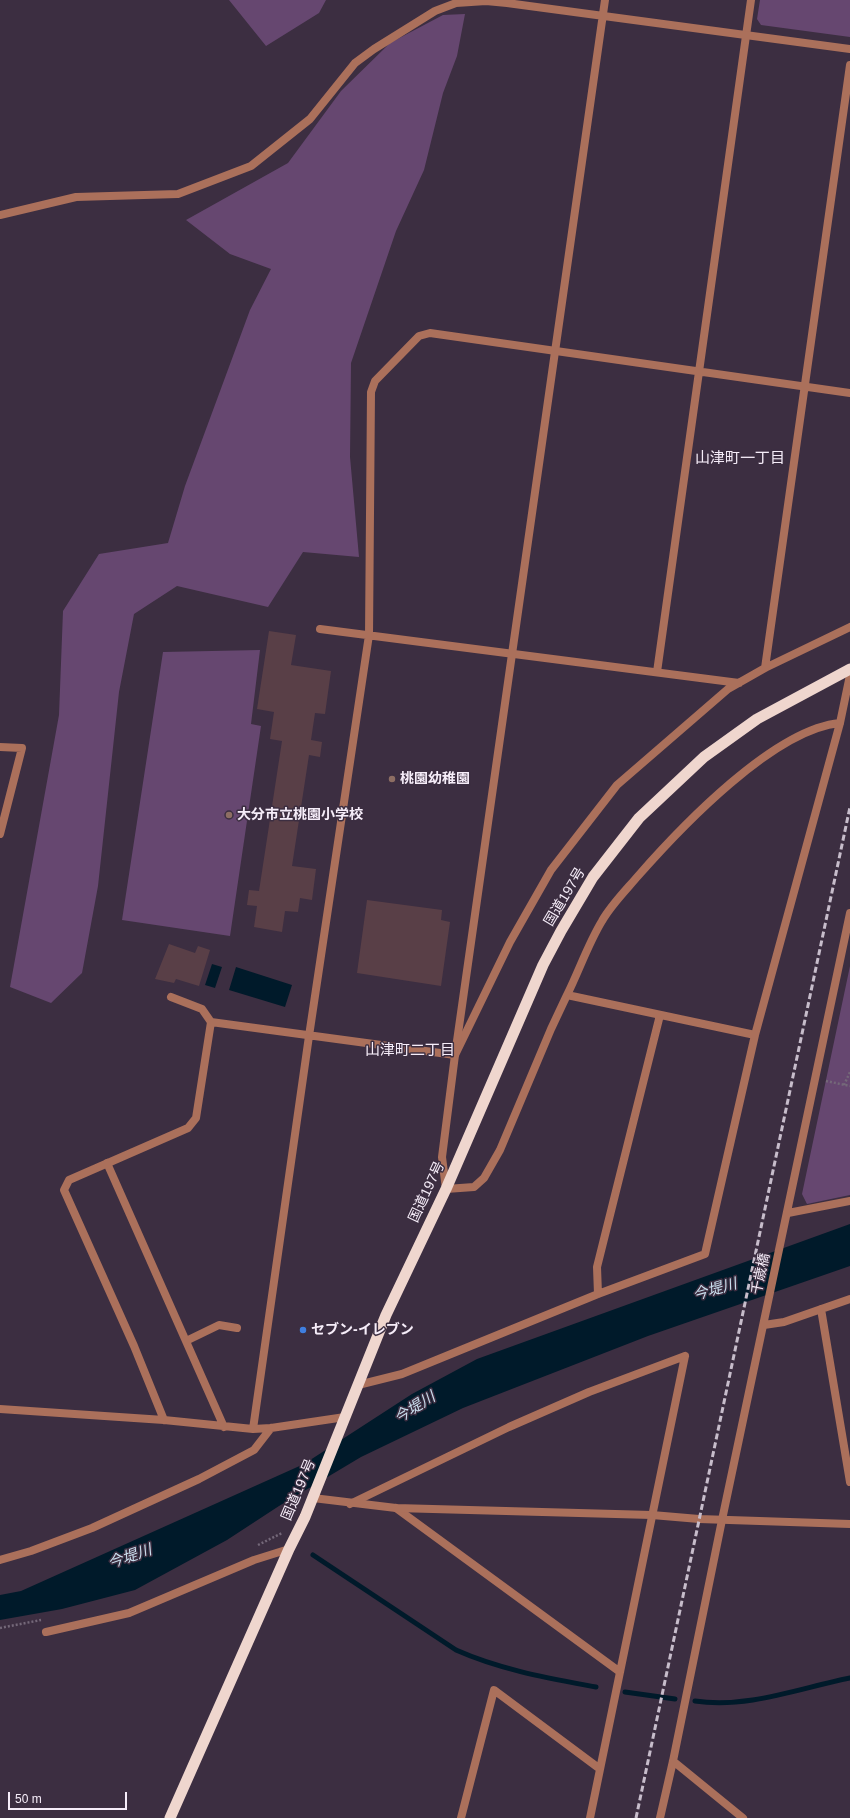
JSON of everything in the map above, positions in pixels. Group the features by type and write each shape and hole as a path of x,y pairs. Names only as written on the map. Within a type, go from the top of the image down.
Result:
{"highway":[{"name":"国道197号","path":"170,1818 289,1548 315,1494 386,1315 446,1189 543,965 560,931 593,877 640,818 704,757 757,719 850,669"}],"street":[{"path":"447,0 456,3"},
{"path":"605,0 455,1055 442,1157 446,1189 474,1187 484,1178 500,1150 551,1029 602,920 655,857 687,823 756,762 798,736 825,724 840,723"},
{"path":"657,672 752,0"},
{"path":"0,215 76,197 178,194 251,166 310,119 355,63 374,49 435,11 456,3 486,1 603,14 850,49"},
{"path":"765,668 850,66"},
{"path":"253,1429 309,1036 369,635 371,392 375,381 419,336 430,333 850,393"},
{"path":"455,1055 510,942 551,870 617,785 728,689 765,668 850,627"},
{"path":"320,629 740,683"},
{"path":"358,1385 402,1374 598,1294 705,1254 755,1035 786,929 840,723 850,675"},
{"path":"0,748 22,748 3,812 0,834"},
{"name":"千歳橋","path":"660,1818 850,913"},
{"path":"568,995 755,1035"},
{"path":"164,1420 134,1346 64,1190 70,1180 188,1128 196,1118 211,1022 202,1009 171,997"},
{"path":"598,1294 597,1267 660,1015"},
{"path":"211,1022 455,1055"},
{"path":"107,1163 224,1427"},
{"path":"788,1213 850,1201"},
{"path":"764,1325 784,1322 850,1299"},
{"path":"821,1309 850,1482"},
{"path":"186,1341 219,1325 237,1328"},
{"path":"350,1504 509,1427 589,1392 685,1356 590,1818"},
{"path":"0,1409 164,1420 253,1429 343,1422"},
{"path":"0,1560 32,1551 92,1528 199,1479 254,1450 271,1428"},
{"path":"315,1494 350,1504 396,1508 652,1515 722,1520 850,1524"},
{"path":"396,1508 620,1672"},
{"path":"46,1632 129,1613 254,1560 289,1548"},
{"path":"461,1818 494,1690 600,1769"},
{"path":"673,1761 743,1818"}],"path":[{"path":"844,1085 850,1072"},
{"path":"816,1079 850,1086"},
{"path":"257,1545 284,1532"},
{"path":"0,1628 44,1620"}],"shaded area":[{"path":"229,0 326,0 319,13 266,46"},
{"path":"760,0 850,0 850,37 761,25 757,19"},
{"path":"465,14 457,56 443,93 424,170 396,231 351,363 350,457 359,557 303,552 268,607 177,586 134,614 119,692 98,886 82,973 51,1003 10,987 59,715 63,611 99,554 168,543 185,486 250,310 271,269 230,254 186,220 288,163 341,91 390,43 443,15"},
{"path":"260,650 251,724 261,726 230,936 122,920 163,652"},
{"path":"850,966 850,1195 807,1204 802,1194"}],"water":[{"path":"212,964 222,967 215,988 205,985"},
{"path":"236,967 292,985 285,1007 229,990"},
{"name":"今堤川","path":"850,1224 850,1266 648,1336 463,1408 361,1457 279,1506 227,1540 135,1590 62,1609 0,1620 0,1595 21,1591 304,1464 412,1394 477,1359"}],"building":[{"path":"269,631 296,635 291,665 331,671 325,714 315,713 311,740 322,742 320,757 309,755 292,866 316,869 312,900 300,898 298,912 285,911 282,932 254,927 257,906 247,905 249,890 259,891 282,741 270,739 274,712 257,709"},
{"path":"367,900 442,910 441,920 450,922 441,986 357,973"},
{"path":"169,944 195,953 198,946 210,950 199,986 176,979 174,983 155,979"}],"waterway":[{"path":"313,1555 456,1650 507,1668 542,1677 596,1687"},
{"path":"695,1701 715,1703 754,1700 850,1678"},
{"path":"625,1692 675,1699"}],"railway":[{"path":"636,1818 850,807"}],"place":[{"name":"桃園幼稚園","path":"392,779"},
{"name":"大分市立桃園小学校","path":"229,815"},
{"name":"セブン-イレブン","path":"303,1330"}],"district":[{"name":"山津町一丁目","path":"740,459"},
{"name":"山津町二丁目","path":"410,1051"}]}
